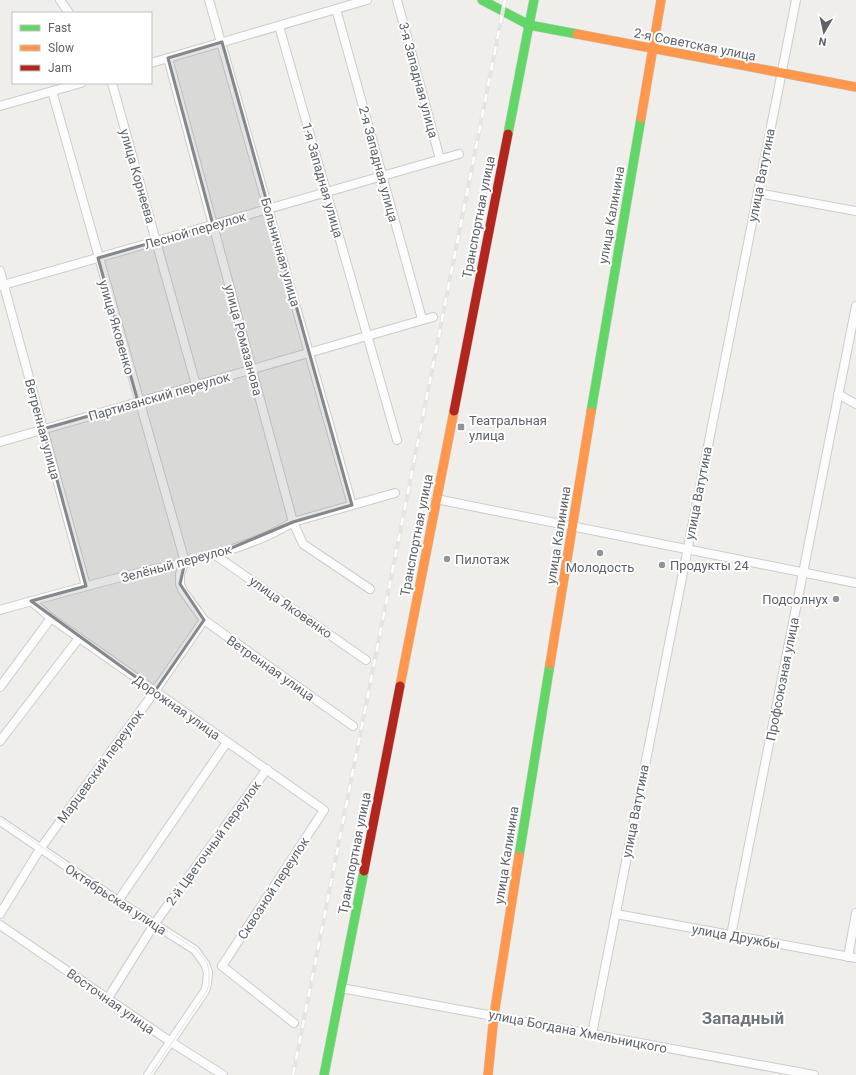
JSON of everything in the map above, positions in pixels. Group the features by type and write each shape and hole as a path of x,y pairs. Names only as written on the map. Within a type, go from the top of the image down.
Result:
{"main road":[{"name":"2-я Советская улица","path":"482,0 530,25 781,74 856,87"},
{"name":"Транспортная улица","path":"324,1075 534,0"},
{"name":"улица Калинина","path":"488,1075 494,1015 572,526 661,0"}],"street":[{"path":"60,0 68,12"},
{"name":"Больничная улица","path":"208,0 222,42 352,505"},
{"path":"152,63 367,0"},
{"name":"3-я Западная улица","path":"397,0 440,159"},
{"name":"улица Ватутина","path":"592,1034 796,0"},
{"name":"2-я Западная улица","path":"336,9 422,319"},
{"name":"1-я Западная улица","path":"279,26 397,440"},
{"name":"улица Ромазанова","path":"168,58 293,522 303,544 370,589"},
{"path":"1,104 77,84"},
{"name":"улица Корнеева","path":"112,84 196,385"},
{"name":"улица Яковенко","path":"52,91 138,402 185,562"},
{"name":"Лесной переулок","path":"2,286 460,154"},
{"path":"758,193 856,211"},
{"name":"Ветренная улица","path":"0,271 2,286 86,586"},
{"name":"Профсоюзная улица","path":"731,935 856,306"},
{"name":"Партизанский переулок","path":"0,442 432,317"},
{"path":"838,394 856,404"},
{"name":"Зелёный переулок","path":"0,610 86,586 215,555 281,530 293,522 395,492"},
{"path":"436,499 856,583"},
{"name":"улица Яковенко","path":"215,555 366,660"},
{"name":"Ветренная улица","path":"185,562 180,574 180,584 183,591 204,620 353,726"},
{"name":"Дорожная улица","path":"31,601 51,618 79,638 324,810"},
{"path":"0,687 51,618"},
{"name":"Марцевский переулок","path":"0,914 40,849 155,691 204,620"},
{"path":"0,741 79,638"},
{"path":"118,902 227,742"},
{"name":"2-й Цветочный переулок","path":"108,998 154,924 267,769"},
{"name":"Сквозной переулок","path":"294,1023 222,966 324,810"},
{"name":"Октябрьская улица","path":"0,820 118,902 194,950 201,957 208,972 205,991 171,1042"},
{"path":"852,957 856,912"},
{"name":"улица Дружбы","path":"616,914 852,957"},
{"name":"Восточная улица","path":"0,925 171,1042 223,1075"},
{"name":"улица Богдана Хмельницкого","path":"342,988 814,1075"},
{"path":"148,1075 171,1042"}],"highlighted area":[{"path":"222,42 352,505 293,522 215,555 185,562 180,584 204,620 155,691 31,601 86,586 43,429 138,402 98,258 213,225 168,58"}],"tram line":[{"path":"0,818 119,900 196,949 207,963 209,971 209,985 206,992 150,1075"}],"railway":[{"path":"293,1075 505,0"}],"traffic: fast":[{"path":"482,0 529,25 534,0"},
{"path":"508,134 529,25 577,34"},
{"path":"591,412 641,118"},
{"path":"519,856 550,664"},
{"path":"324,1075 364,871"}],"traffic: slow":[{"path":"641,118 661,0"},
{"path":"577,34 856,87"},
{"path":"400,686 454,411"},
{"path":"550,664 591,412"},
{"path":"488,1075 494,1015 519,856"}],"traffic: jam":[{"path":"454,411 508,134"},
{"path":"364,871 400,686"}],"place":[{"name":"Театральная улица","path":"461,427"},
{"name":"Молодость","path":"600,553"},
{"name":"Пилотаж","path":"447,559"},
{"name":"Продукты 24","path":"662,565"},
{"name":"Подсолнух","path":"836,599"}],"district":[{"name":"Западный","path":"743,1018"}]}
